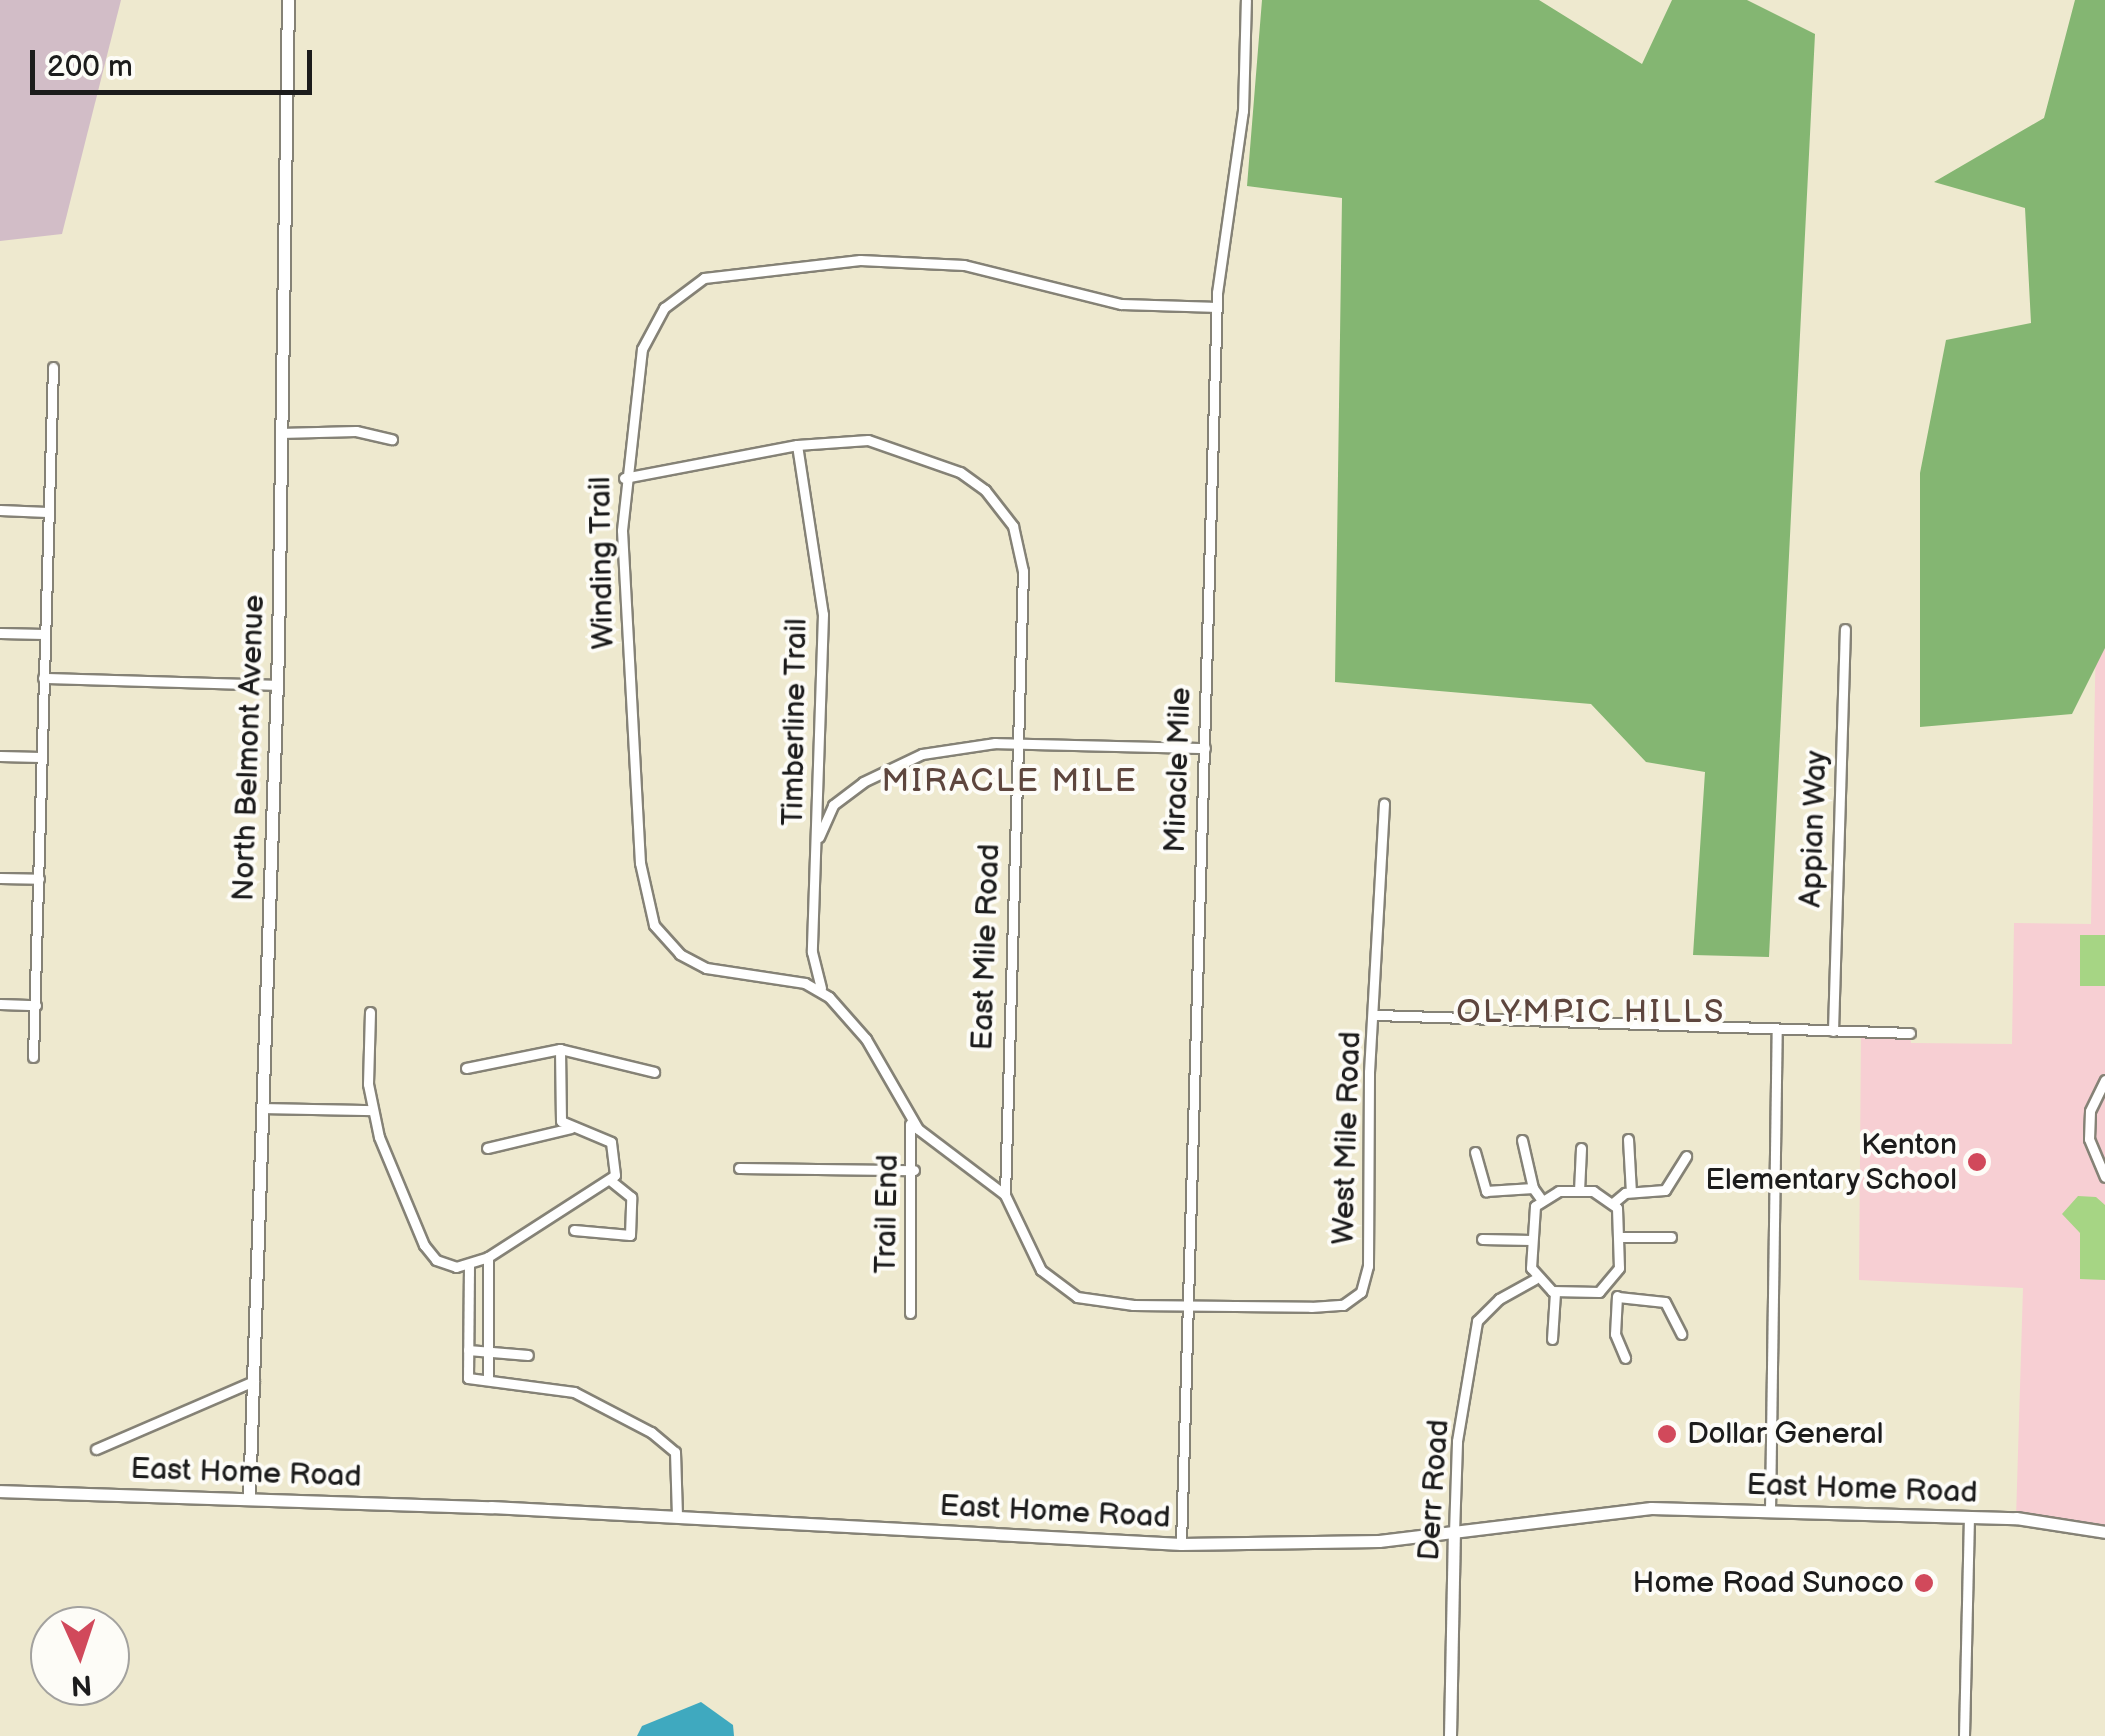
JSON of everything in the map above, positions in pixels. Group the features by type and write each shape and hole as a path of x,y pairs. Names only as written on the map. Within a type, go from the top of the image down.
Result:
{"street":[{"name":"North Belmont Avenue","path":"249,1498 276,685 288,0"},
{"name":"Miracle Mile","path":"1181,1544 1216,306 1244,111 1246,0"},
{"name":"Winding Trail","path":"1004,1195 989,1177 926,1137 908,1117 866,1039 829,997 804,983 694,963 661,935 649,912 636,806 624,478 647,335 675,297 713,275 860,260 929,262 993,270 1090,299 1216,306"},
{"path":"33,1057 54,367"},
{"path":"280,433 356,431 392,439"},
{"name":"East Mile Road","path":"624,478 796,446 868,440 912,451 974,481 1005,512 1024,571 1004,1195 1041,1270 1062,1289 1106,1304 1185,1305"},
{"name":"Timberline Trail","path":"796,446 823,614 812,970 829,997"},
{"path":"0,510 47,512"},
{"name":"Appian Way","path":"1833,1031 1845,629"},
{"path":"0,632 44,634"},
{"path":"42,678 276,685"},
{"path":"817,841 834,805 888,768 956,747 1018,744 1205,748"},
{"path":"0,756 40,757"},
{"name":"West Mile Road","path":"1185,1305 1333,1306 1361,1292 1368,1266 1369,1072 1377,1015 1384,803"},
{"path":"0,878 39,879"},
{"path":"0,1004 36,1005"},
{"path":"370,1012 372,1110 430,1254 444,1264 470,1265 488,1257 611,1181 618,1159 611,1142 571,1128 560,1115 560,1048"},
{"path":"1377,1015 1910,1033"},
{"path":"1770,1511 1777,1030"},
{"path":"466,1068 560,1048 654,1072"},
{"path":"2105,1080 2090,1111 2089,1139 2105,1177"},
{"path":"264,1108 372,1110"},
{"name":"Trail End","path":"908,1117 914,1170 910,1313"},
{"path":"487,1148 571,1128"},
{"path":"1628,1139 1631,1192"},
{"path":"1522,1140 1533,1188 1540,1199 1531,1240 1535,1279 1555,1292 1608,1286"},
{"path":"1579,1192 1581,1148"},
{"path":"1475,1152 1486,1191 1533,1188"},
{"path":"1540,1199 1579,1192 1613,1203 1631,1192 1670,1187 1686,1156"},
{"path":"739,1168 914,1170"},
{"path":"574,1230 630,1235 630,1197 611,1181"},
{"path":"1608,1286 1619,1268 1613,1203"},
{"path":"1482,1238 1531,1240"},
{"path":"1619,1238 1671,1238"},
{"path":"488,1257 488,1380"},
{"path":"470,1265 468,1378 574,1392 666,1442 677,1462 677,1516"},
{"name":"Derr Road","path":"1450,1736 1457,1441 1477,1321 1499,1299 1535,1279"},
{"path":"1608,1286 1618,1297 1665,1302 1681,1334"},
{"path":"1552,1339 1555,1292"},
{"path":"1618,1297 1613,1319 1625,1358"},
{"path":"468,1350 528,1355"},
{"path":"96,1449 254,1381"},
{"name":"East Home Road","path":"0,1491 677,1516 1181,1544 1319,1544 1454,1533 1604,1510 1968,1516 2105,1532"},
{"path":"1964,1736 1968,1516"}],"shaded area":[{"path":"0,0 121,0 62,234 0,241"},
{"path":"2100,386 2105,386 2105,1532 2016,1518 2023,1288 1859,1280 1861,1031 1910,1033 1911,1043 2012,1044 2014,923 2091,924"}],"green space":[{"path":"1262,0 1539,0 1642,64 1672,0 1747,0 1815,34 1769,957 1693,955 1705,772 1646,762 1591,704 1335,682 1342,198 1247,186"},
{"path":"2075,0 2105,0 2105,648 2072,714 1920,727 1920,473 1946,340 2031,323 2025,208 1934,182 2044,118"},
{"path":"2080,935 2105,935 2105,986 2080,986"},
{"path":"2078,1196 2096,1197 2105,1205 2105,1280 2080,1279 2080,1233 2062,1214"}],"water":[{"path":"701,1702 733,1725 734,1736 637,1736 642,1726"}],"place":[{"name":"Kenton Elementary School","path":"1977,1162"},
{"name":"Dollar General","path":"1667,1434"},
{"name":"Home Road Sunoco","path":"1924,1583"}],"district":[{"name":"MIRACLE MILE","path":"1010,782"},
{"name":"OLYMPIC HILLS","path":"1591,1013"}]}
